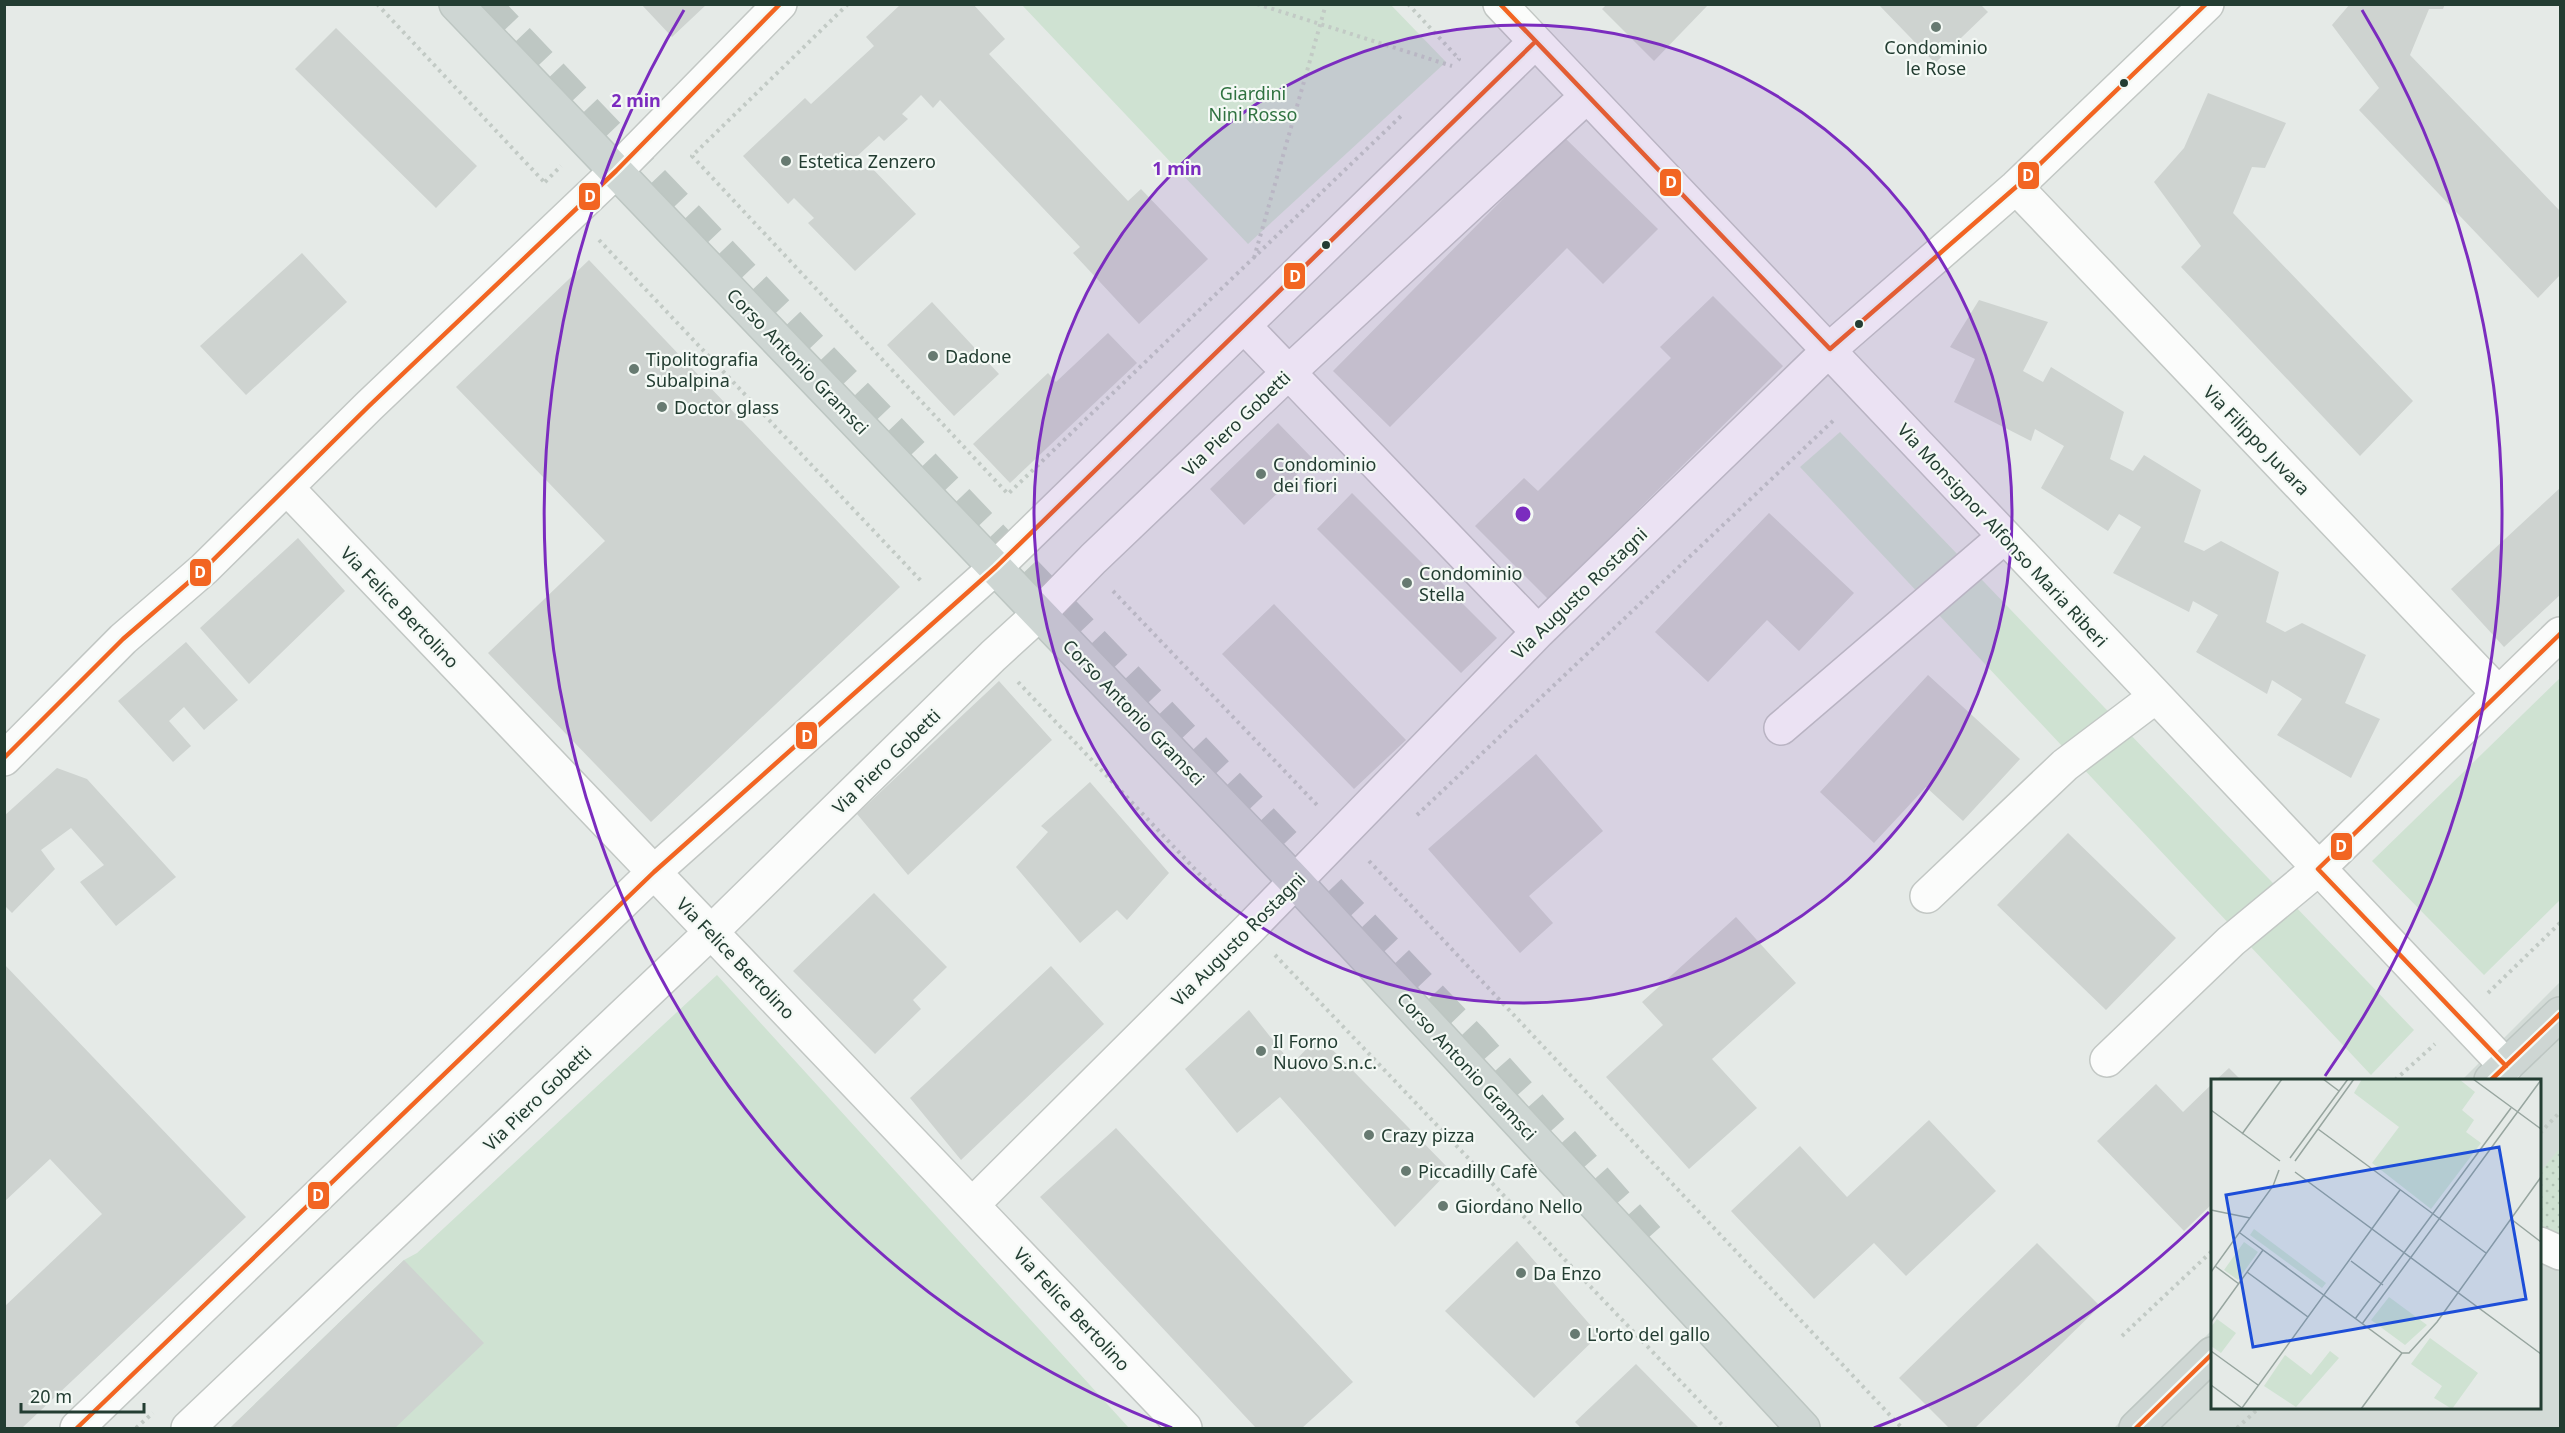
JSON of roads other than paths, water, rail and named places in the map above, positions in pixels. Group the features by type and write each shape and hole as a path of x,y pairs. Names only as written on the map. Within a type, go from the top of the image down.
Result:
{"main road":[{"name":"Corso Antonio Gramsci","path":"456,4 1296,881 1803,1428"},
{"path":"2499,1073 2560,1014"},
{"path":"2136,1428 2211,1354"}],"street":[{"path":"6,753 123,639 204,569 369,406 573,213 780,4"},
{"name":"Via Monsignor Alfonso Maria Riberi","path":"1500,4 1830,349 2318,869 2499,1073"},
{"name":"Via Augusto Rostagni","path":"973,1204 1250,928 1538,632 1830,349 2016,187 2207,4"},
{"path":"77,1428 654,872 996,567 1535,42"},
{"name":"Via Piero Gobetti","path":"188,1428 711,932 993,656 1289,372 1587,96"},
{"name":"Via Filippo Juvara","path":"2016,187 2498,693"},
{"path":"1244,326 1538,632"},
{"name":"Via Felice Bertolino","path":"287,488 1185,1428"},
{"path":"1781,728 2004,537"},
{"path":"2107,1060 2231,941 2318,869 2560,634"},
{"path":"1928,896 2065,765 2155,697"},
{"path":"2541,1244 2560,1253"}],"tunnel":[{"path":"484,4 1473,1041 1648,1238"}],"place":[{"name":"Condominio le Rose","path":"1936,27"},
{"name":"Estetica Zenzero","path":"786,161"},
{"name":"Dadone","path":"933,356"},
{"name":"Tipolitografia Subalpina","path":"634,369"},
{"name":"Doctor glass","path":"662,407"},
{"name":"Condominio dei fiori","path":"1261,474"},
{"name":"Condominio Stella","path":"1407,583"},
{"name":"Il Forno Nuovo S.n.c.","path":"1261,1051"},
{"name":"Crazy pizza","path":"1369,1135"},
{"name":"Piccadilly Cafè","path":"1406,1171"},
{"name":"Giordano Nello","path":"1443,1206"},
{"name":"Da Enzo","path":"1521,1273"},
{"name":"L'orto del gallo","path":"1575,1334"}],"park label":[{"name":"Giardini Nini Rosso","path":"1253,103"}]}
